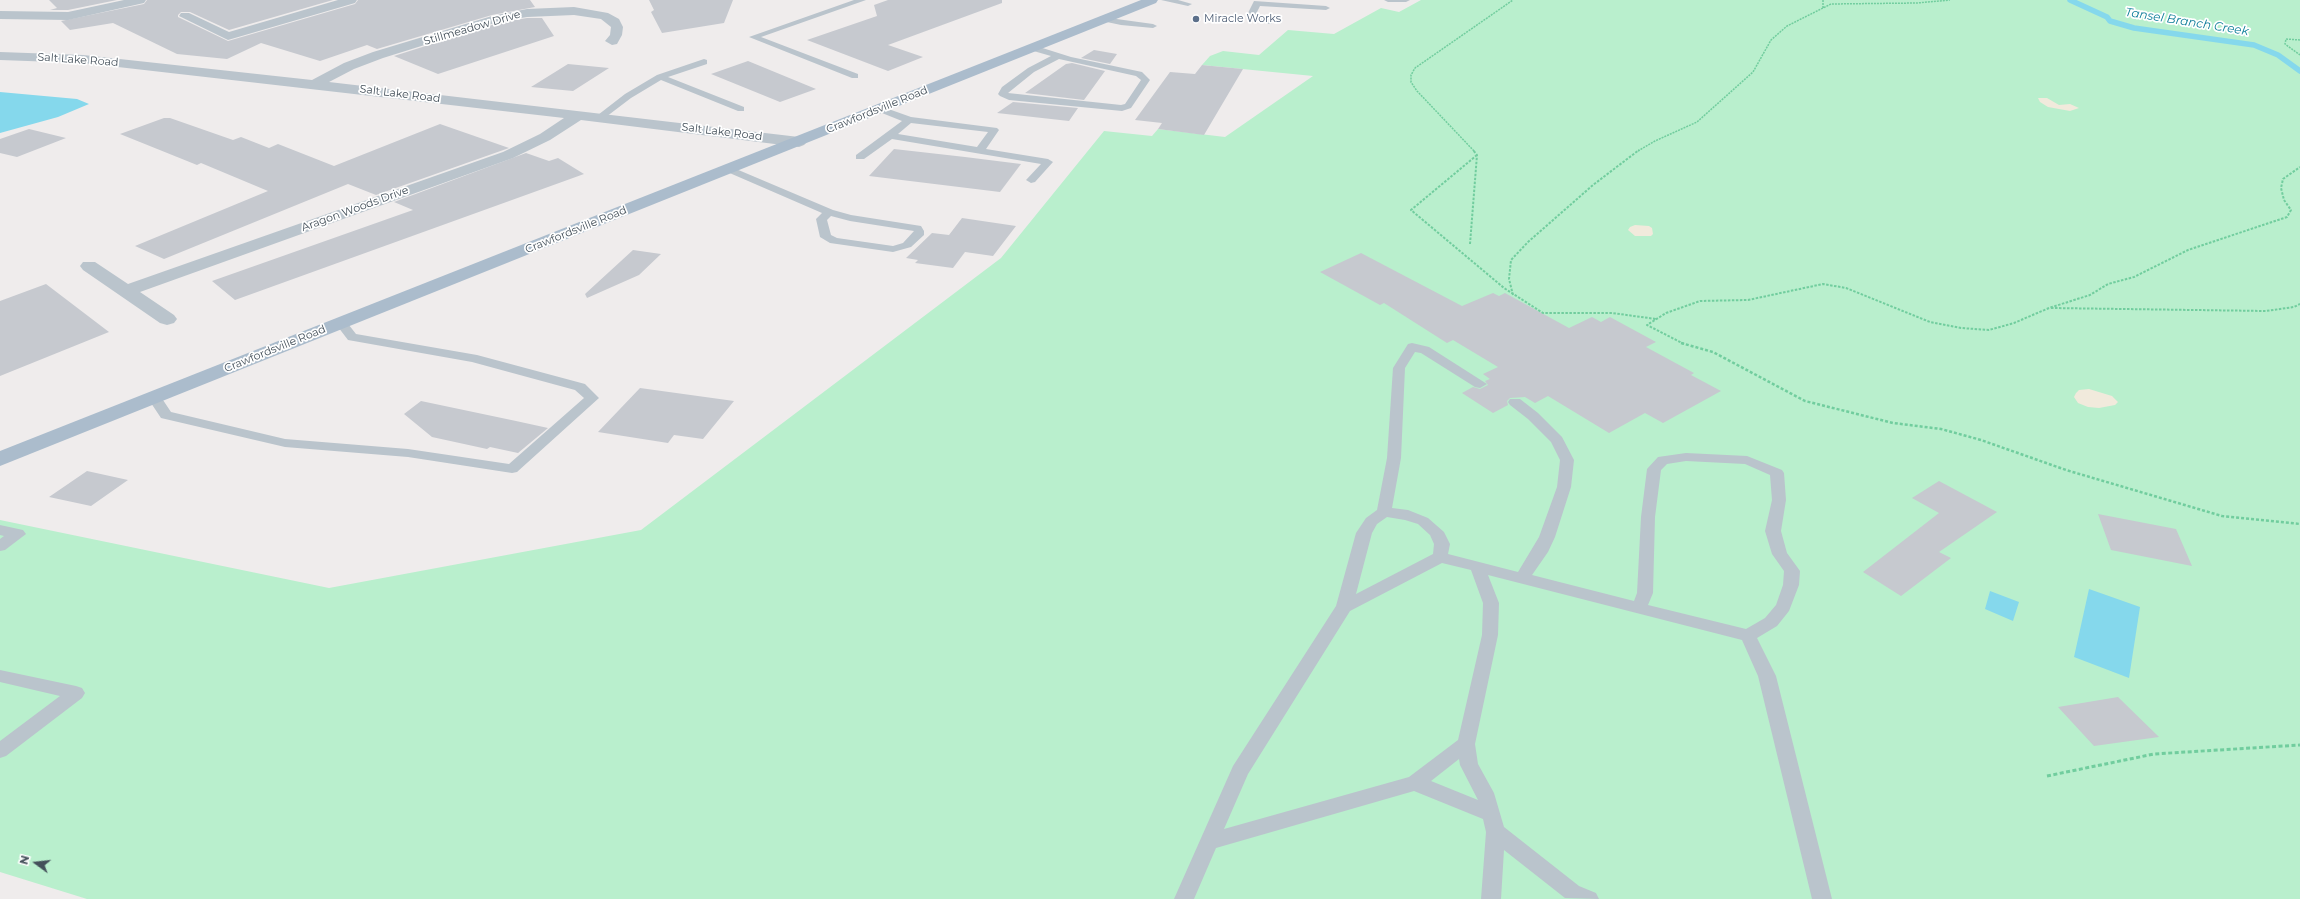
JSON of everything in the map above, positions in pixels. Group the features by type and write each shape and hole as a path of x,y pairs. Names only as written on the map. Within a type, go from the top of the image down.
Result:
{"main road":[{"name":"Crawfordsville Road","path":"0,459 799,142 1152,0"}],"street":[{"path":"0,15 68,16 140,0"},
{"path":"185,16 228,36 351,0"},
{"path":"0,12 26,2"},
{"name":"Stillmeadow Drive","path":"314,84 349,66 378,55 496,20 527,13 567,11 604,16 612,20 617,27 616,35 612,41"},
{"name":"Salt Lake Road","path":"0,56 83,59 314,84 799,142"},
{"name":"Aragon Woods Drive","path":"126,291 508,155 545,137 579,115"},
{"path":"89,266 167,319"}],"lane":[{"path":"855,76 753,37 862,0"},
{"path":"1165,0 1188,4"},
{"path":"1388,0 1406,0"},
{"path":"1269,22 1250,17 1250,9 1257,3 1326,8"},
{"path":"1105,19 1121,23 1153,26"},
{"path":"1032,48 1057,56 1139,74 1146,80 1128,106 1122,108 1009,97 1003,94 1005,89 1031,70 1057,56"},
{"path":"599,118 628,96 660,77 704,62"},
{"path":"660,77 741,109"},
{"path":"880,109 909,120 994,130 979,150"},
{"path":"860,157 890,136 909,120"},
{"path":"890,136 1048,162 1031,180"},
{"path":"729,169 829,212 850,218 911,226 918,228 918,235 907,245 893,249 834,242 826,237 822,219 829,212"},
{"path":"154,397 166,415 285,444 408,453 512,469 592,398 580,387 473,358 352,337 341,323"},
{"path":"1384,512 1394,458 1399,368 1412,347 1425,350 1480,384"},
{"path":"1515,402 1533,416 1557,440 1567,460 1564,487 1547,537 1540,552 1522,578"},
{"path":"1344,607 1440,557 1748,636 1771,622 1783,607 1791,585 1792,571 1780,554 1773,531 1779,500 1777,473 1747,460 1686,457 1663,460 1654,469 1648,517 1645,593 1639,608"},
{"path":"1184,899 1240,771 1344,607 1364,533 1371,521 1384,512 1408,515 1423,521 1436,532 1442,544 1440,557"},
{"path":"0,530 18,534 0,546"},
{"path":"1477,566 1491,603 1490,635 1466,744 1469,765 1485,793 1493,823 1491,899"},
{"path":"1748,636 1767,676 1822,899"},
{"path":"0,676 76,693 0,751"},
{"path":"1210,841 1415,783 1466,744"},
{"path":"1415,783 1493,823 1572,892 1589,899"}],"path":[{"path":"1470,244 1477,155 1417,91 1411,82 1411,75 1415,68 1513,0"},
{"path":"1823,8 1824,0"},
{"path":"1513,295 1509,279 1510,260 1528,242 1593,185 1627,158 1655,141 1697,122 1753,72 1771,40 1787,26 1831,4 1917,3 1950,0"},
{"path":"2300,40 2286,39 2285,44 2300,55"},
{"path":"1477,155 1411,210 1513,295 1543,313 1612,313 1656,319"},
{"path":"2300,167 2283,179 2281,188 2284,200 2291,210 2287,217 2188,250 2134,277 2108,284 2090,295 2049,308 2014,323 1989,330 1961,328 1930,322 1846,288 1823,284 1793,292 1748,300 1700,301 1666,313 1647,325 1679,342 1712,352 1775,387 1805,401 1893,423 1941,429 1981,440 2066,470 2222,516 2300,524"},
{"path":"2049,308 2266,311 2294,307 2300,304"},
{"path":"2048,776 2154,754 2300,744"}],"green space":[{"path":"1421,0 2300,0 2300,899 87,899 0,872 0,520 329,588 641,530 1001,258 1104,131 1152,136 1158,129 1225,137 1313,76 1202,65 1210,56 1223,51 1259,55 1288,30 1334,34 1381,8 1399,12"}],"sand":[{"path":"2038,98 2047,98 2059,105 2070,104 2079,108 2070,111 2048,107 2040,102"},
{"path":"1635,225 1649,226 1652,228 1653,234 1651,236 1635,236 1628,230 1630,227"},
{"path":"2089,389 2112,396 2118,402 2115,405 2099,408 2088,407 2078,403 2074,397 2076,393 2079,390"}],"water":[{"path":"0,92 77,99 89,104 58,117 0,133"},
{"path":"2089,589 2140,607 2129,678 2074,657"},
{"path":"1990,591 2019,602 2013,621 1985,609"}],"building":[{"path":"49,0 117,0 68,10 50,10 57,8"},
{"path":"147,0 333,0 229,30 190,12 181,12 178,15 178,17 228,41 355,4 358,0 530,0 535,7 492,15 377,49 367,45 320,61 261,43 227,59 177,54 113,23 70,30 61,21 144,4"},
{"path":"649,0 733,0 724,23 662,33 651,12 654,10"},
{"path":"888,0 1002,0 1002,3 888,45 923,57 888,71 807,40 877,16 874,5"},
{"path":"527,18 542,18 554,36 438,74 394,56 498,23"},
{"path":"1094,50 1117,54 1110,64 1081,58"},
{"path":"748,61 816,89 780,102 711,74"},
{"path":"1072,63 1105,71 1084,100 1025,93 1066,64"},
{"path":"568,64 609,68 573,91 531,87"},
{"path":"1202,65 1243,69 1204,135 1158,129 1162,123 1135,120 1170,72 1195,74"},
{"path":"1013,102 1078,108 1069,121 997,113"},
{"path":"164,118 170,118 233,140 241,137 269,148 278,144 334,166 440,124 509,148 376,195 348,184 164,259 135,246 268,191 201,163 197,165 120,134"},
{"path":"29,129 66,138 17,157 0,153 0,139"},
{"path":"894,149 1021,164 1000,192 869,176"},
{"path":"526,153 549,161 558,158 584,174 235,300 212,281 413,210 394,202"},
{"path":"962,218 1016,226 993,256 965,252 953,268 915,263 918,260 906,258 932,233 949,235"},
{"path":"633,250 661,254 639,275 587,298 585,294"},
{"path":"1361,253 1462,306 1493,293 1499,296 1505,293 1569,328 1592,317 1601,322 1610,317 1656,342 1646,347 1694,373 1691,375 1721,391 1663,423 1645,413 1609,433 1548,396 1535,403 1525,397 1510,398 1507,401 1508,405 1493,413 1462,393 1473,387 1480,389 1488,385 1485,381 1490,379 1483,374 1498,367 1453,340 1447,343 1384,303 1380,305 1320,272"},
{"path":"46,284 109,332 0,376 0,301"},
{"path":"640,388 734,401 703,439 674,435 668,443 598,432"},
{"path":"421,401 548,428 518,453 490,447 487,449 432,437 404,414"},
{"path":"87,471 128,480 91,506 49,497"},
{"path":"1939,481 1997,512 1939,552 1951,558 1901,596 1863,572 1939,513 1912,498"},
{"path":"2098,514 2176,529 2192,566 2111,550"},
{"path":"2118,697 2159,737 2094,746 2058,707"}],"waterway":[{"name":"Tansel Branch Creek","path":"2070,0 2107,17 2110,21 2134,28 2254,45 2278,55 2300,71"}],"place":[{"name":"Miracle Works","path":"1196,19"}]}
